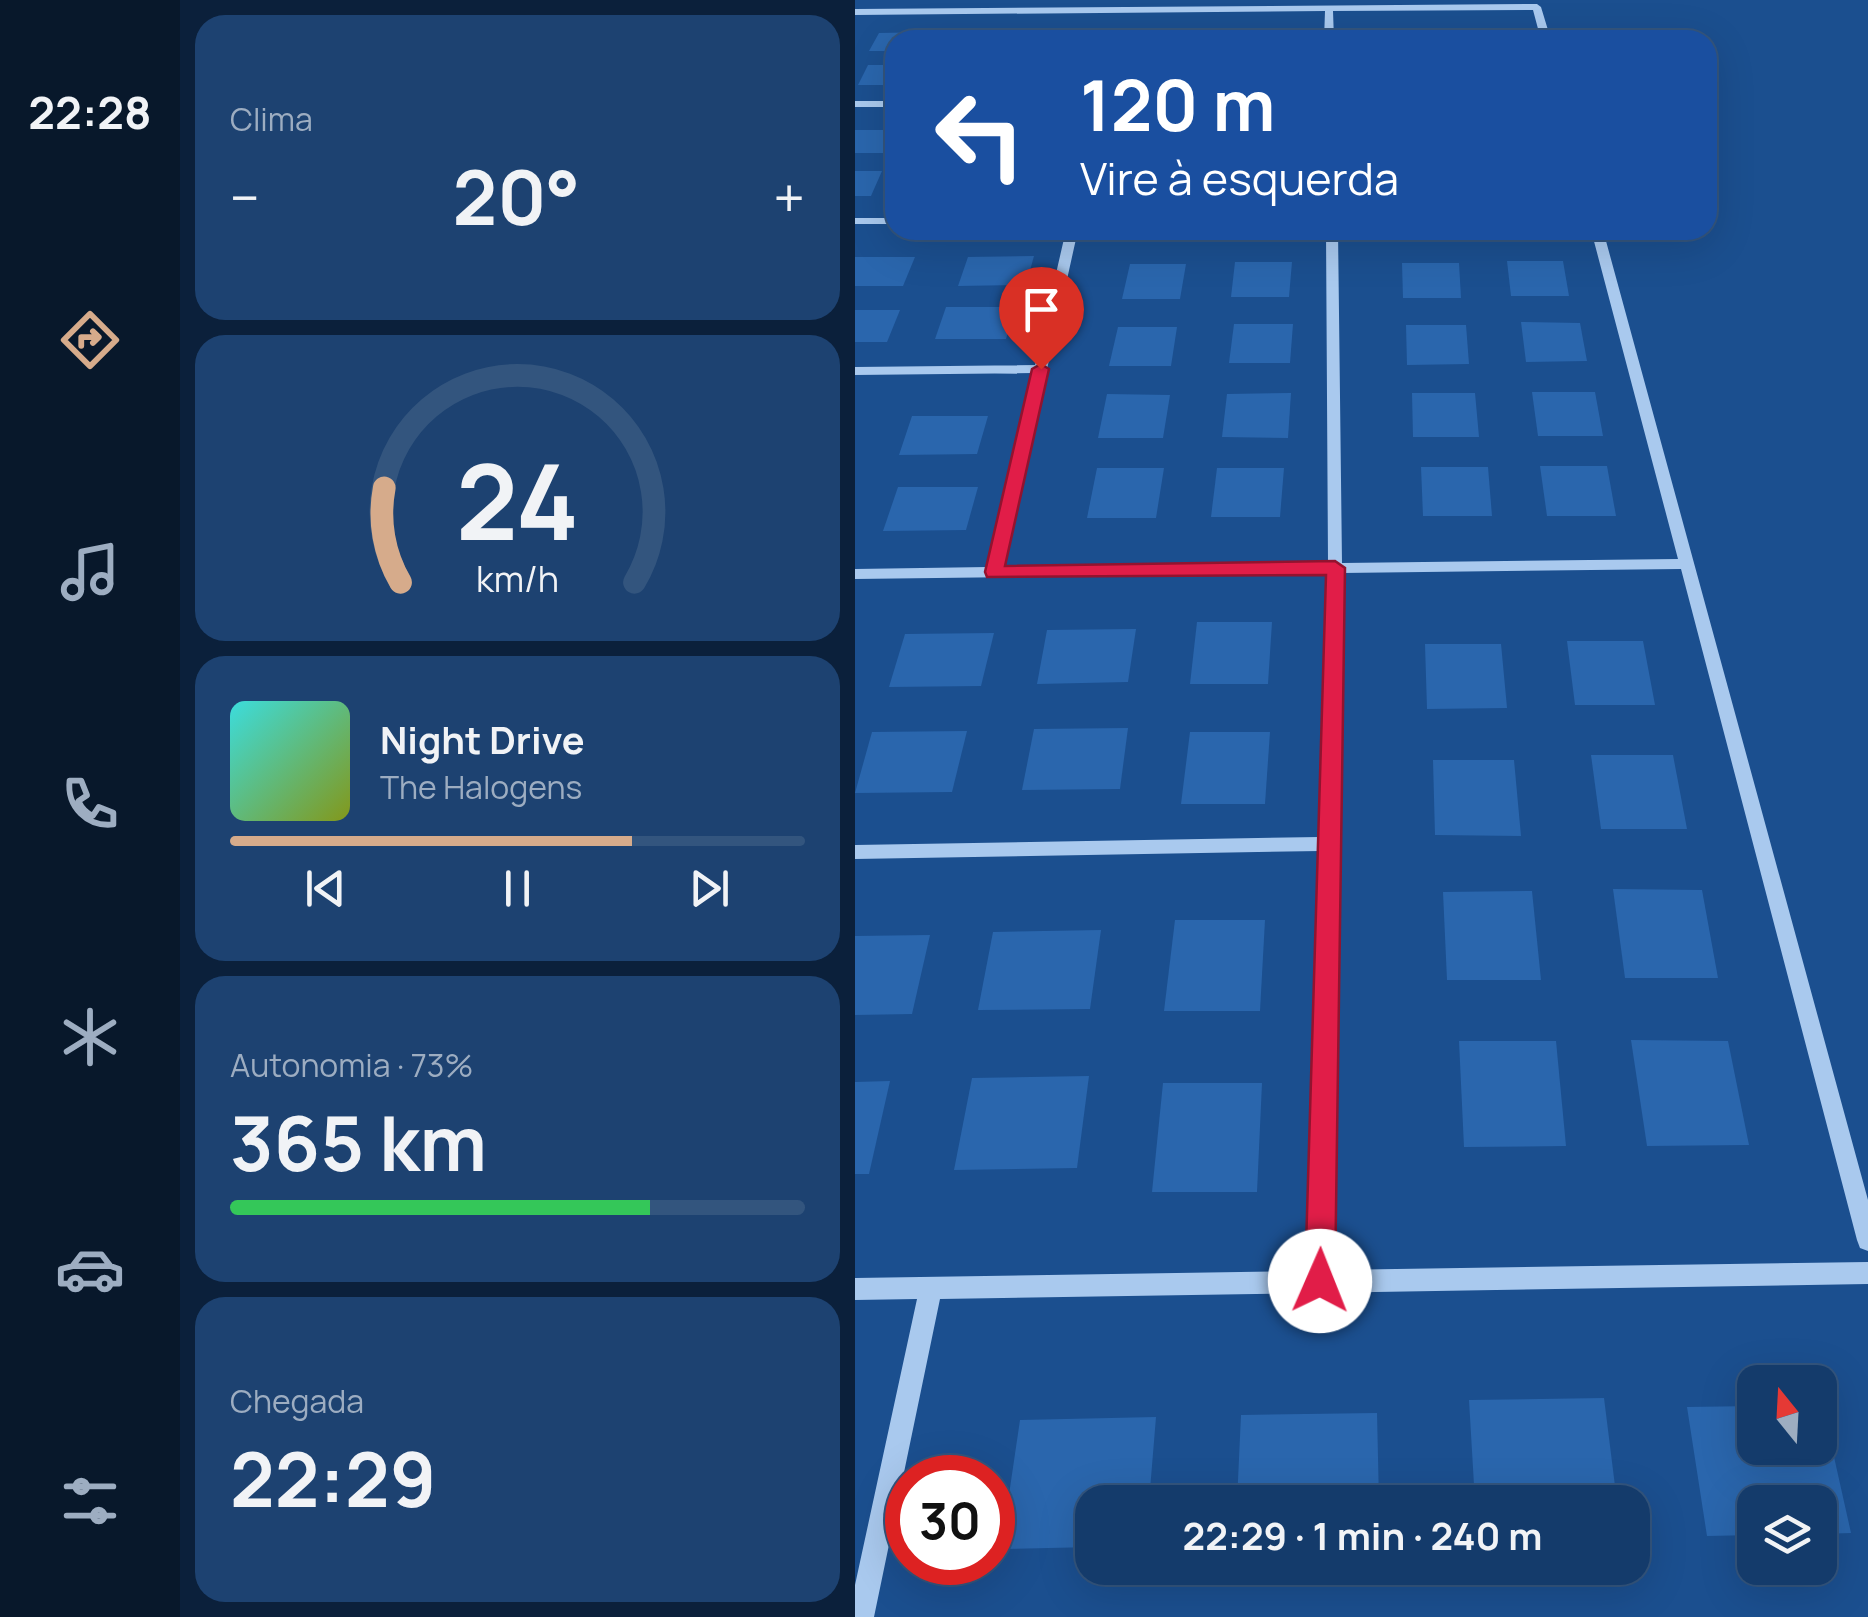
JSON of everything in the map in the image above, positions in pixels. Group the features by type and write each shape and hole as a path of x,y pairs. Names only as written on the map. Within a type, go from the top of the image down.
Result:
{"street":[{"path":"855,12 1537,7 1543,30"},
{"path":"1329,9 1329,30"},
{"path":"855,104 885,104"},
{"path":"855,221 885,221"},
{"path":"994,572 1070,240"},
{"path":"1320,1281 1335,568 1331,240"},
{"path":"1600,240 1868,1240"},
{"path":"855,371 1041,369"},
{"path":"855,574 1687,564"},
{"path":"855,852 1329,844"},
{"path":"855,1289 1868,1273"},
{"path":"861,1617 931,1288"}],"building":[{"path":"879,33 885,33 885,51 869,51"},
{"path":"868,65 885,65 885,85 858,85"},
{"path":"855,130 885,130 883,153 855,153"},
{"path":"855,171 882,171 871,196 855,196"},
{"path":"1034,256 1026,285 958,286 968,257"},
{"path":"855,257 915,257 903,286 855,286"},
{"path":"1507,261 1563,261 1569,296 1511,296"},
{"path":"1235,262 1292,262 1289,297 1231,297"},
{"path":"1402,263 1459,263 1461,298 1403,298"},
{"path":"1130,264 1186,264 1180,299 1122,299"},
{"path":"946,307 1015,307 1006,339 935,339"},
{"path":"855,310 900,310 887,342 855,342"},
{"path":"1521,322 1580,323 1587,361 1526,362"},
{"path":"1234,324 1293,324 1290,363 1229,363"},
{"path":"1406,325 1466,325 1469,364 1407,365"},
{"path":"1118,327 1177,327 1171,366 1109,366"},
{"path":"1532,392 1595,392 1603,436 1538,436"},
{"path":"1291,393 1288,438 1222,437 1227,394"},
{"path":"1412,393 1475,393 1479,437 1413,437"},
{"path":"1107,394 1170,395 1163,438 1098,438"},
{"path":"912,416 988,416 977,454 899,455"},
{"path":"1540,466 1607,466 1616,516 1547,516"},
{"path":"1421,467 1488,467 1492,516 1423,516"},
{"path":"1097,468 1164,468 1156,518 1087,518"},
{"path":"1217,468 1284,468 1280,517 1211,517"},
{"path":"898,487 978,487 966,530 883,531"},
{"path":"1197,622 1272,622 1268,684 1190,684"},
{"path":"1136,629 1128,682 1037,684 1047,630"},
{"path":"994,633 981,686 889,687 905,634"},
{"path":"1567,641 1643,641 1655,705 1575,705"},
{"path":"1425,644 1501,644 1507,708 1427,709"},
{"path":"1128,728 1120,789 1022,790 1034,729"},
{"path":"967,731 952,792 855,793 872,732"},
{"path":"1190,732 1270,732 1265,804 1181,804"},
{"path":"1591,755 1673,755 1687,829 1601,829"},
{"path":"1433,760 1514,760 1521,836 1435,835"},
{"path":"1613,889 1702,890 1718,978 1625,978"},
{"path":"1532,891 1541,980 1447,980 1443,892"},
{"path":"1175,920 1265,920 1260,1011 1164,1011"},
{"path":"1101,930 1090,1009 978,1010 993,932"},
{"path":"930,935 912,1014 855,1015 855,936"},
{"path":"1631,1040 1728,1041 1749,1145 1647,1146"},
{"path":"1459,1041 1556,1041 1566,1146 1464,1147"},
{"path":"1089,1076 1077,1168 954,1170 972,1078"},
{"path":"890,1081 869,1174 855,1174 855,1082"},
{"path":"1163,1083 1262,1083 1257,1192 1152,1192"},
{"path":"1604,1398 1615,1485 1474,1485 1469,1400"},
{"path":"1737,1406 1737,1465 1836,1465 1851,1533 1837,1533 1837,1485 1737,1485 1737,1535 1707,1536 1687,1407"},
{"path":"1377,1413 1379,1485 1238,1485 1241,1415"},
{"path":"1156,1417 1150,1485 1075,1485 1075,1547 1015,1549 1015,1455 1020,1420"}],"route":[{"path":"1041,369 994,572 1335,568 1320,1281"}]}
